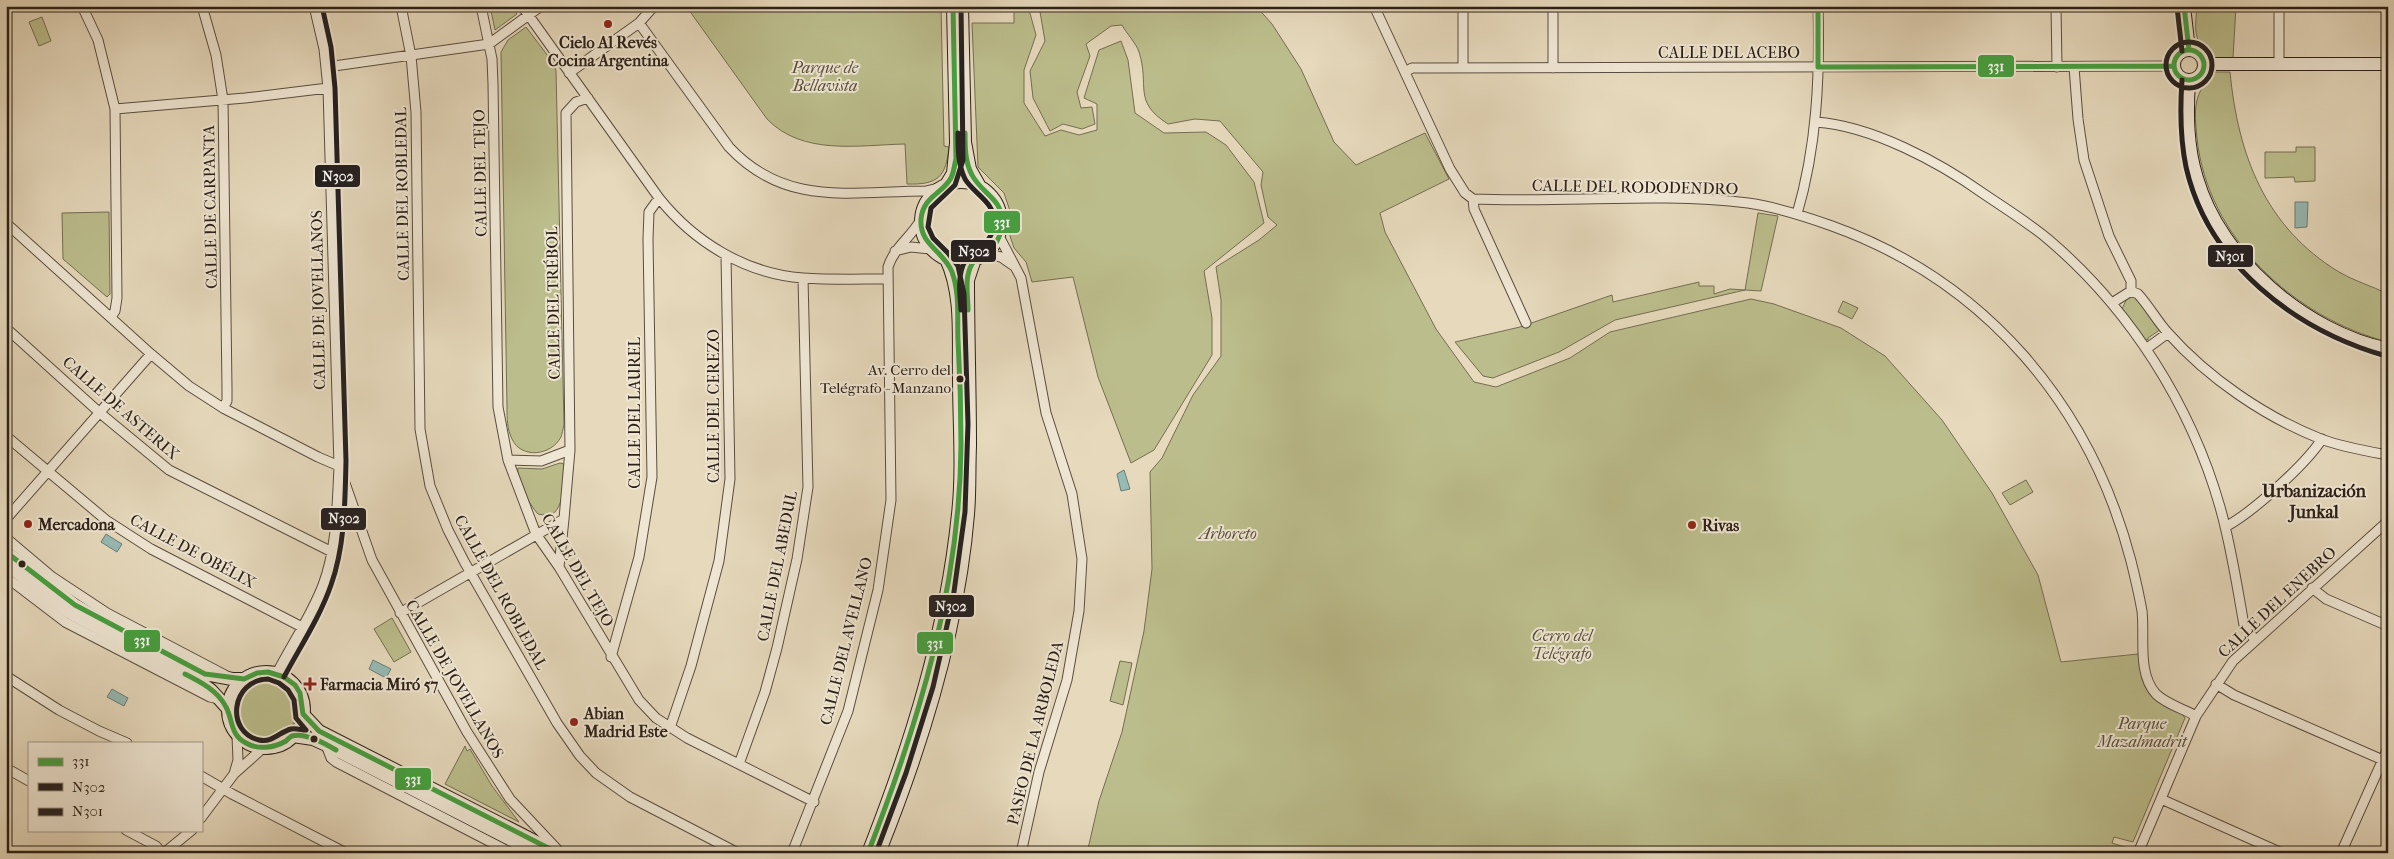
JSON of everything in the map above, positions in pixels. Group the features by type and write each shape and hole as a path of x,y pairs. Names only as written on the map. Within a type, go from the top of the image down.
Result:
{"street":[{"path":"82,6 98,40 115,109 117,298 116,311 111,317"},
{"name":"CALLE DE CARPANTA","path":"202,6 216,55 224,100 227,401 223,408"},
{"name":"CALLE DE JOVELLANOS","path":"314,6 326,67 328,88 340,466 372,560 467,732 510,800 560,853"},
{"name":"CALLE DEL ROBLEDAL","path":"400,6 411,56 416,112 420,429 430,486 448,530 470,573 557,724 580,756 596,773 630,797 738,853"},
{"name":"CALLE DEL TEJO","path":"481,6 489,44 494,117 498,407 508,460 536,534 559,567 638,700 656,718 670,728 814,802"},
{"path":"522,6 659,198 687,229 726,255 762,271 803,278 888,279"},
{"path":"326,67 489,44 542,6"},
{"path":"569,73 639,23 654,6"},
{"path":"930,249 923,235 920,221 922,210 928,198 943,186 953,173 956,143 953,6"},
{"path":"879,853 912,764 935,688 954,602 968,514 968,280 981,256 999,236 1002,221 999,206 991,194 979,185 970,169 965,142 962,6"},
{"path":"1374,6 1450,169 1465,193 1473,200 1474,209 1526,323"},
{"path":"1463,6 1463,68"},
{"path":"1553,6 1553,68"},
{"path":"1797,214 1816,122 1818,6"},
{"path":"2056,6 2057,67"},
{"path":"2184,6 2189,50"},
{"path":"2278,64 2279,6"},
{"path":"639,23 729,147 744,164 782,185 804,191 827,193 926,191 958,181 979,185"},
{"path":"2189,50 2200,54 2205,64 2201,74 2189,80"},
{"path":"2189,50 2177,57 2174,66 2177,74 2189,80"},
{"path":"2205,64 2388,64"},
{"name":"CALLE DEL ACEBO","path":"1405,72 1412,68 2174,66"},
{"path":"2074,67 2078,119 2084,160 2109,236 2130,281 2131,291"},
{"path":"2189,80 2188,132 2191,154 2198,180 2216,222 2250,268 2295,307 2315,320 2358,341 2388,349"},
{"path":"115,109 224,100 328,88"},
{"name":"CALLE DEL TRÉBOL","path":"559,567 570,450 566,113 576,102 588,98"},
{"path":"1816,122 1869,134 1960,176 2049,240 2112,304 2146,349 2176,399 2196,439 2220,506 2244,625 2255,640"},
{"name":"CALLE DEL LAUREL","path":"611,657 639,557 652,477 648,239 649,212 659,198"},
{"name":"CALLE DEL RODODENDRO","path":"1473,200 1669,199 1748,203 1797,214 1858,235 1891,251 1944,282 2002,332 2043,379 2066,409 2080,433 2104,477 2120,521 2142,611 2146,673 2150,686 2159,697 2196,716"},
{"name":"CALLE DEL AVELLANO","path":"792,853 814,802 848,711 878,590 890,509 888,267 895,251 913,232 920,221"},
{"path":"6,223 189,386 223,408 318,458 340,466 332,552 324,583 277,674"},
{"name":"PASEO DE LA ARBOLEDA","path":"999,236 1018,269 1029,318 1046,414 1072,494 1082,559 1078,611 1067,680 1039,772 1021,853"},
{"path":"895,251 911,247 930,249 946,259 959,262 981,256 1001,257 1018,269"},
{"name":"CALLE DEL CEREZO","path":"670,728 691,666 719,561 730,478 726,255"},
{"path":"868,853 887,804 915,720 944,601 953,550 960,473 959,339 956,291 946,259"},
{"name":"CALLE DEL ABEDUL","path":"739,764 765,692 779,640 797,559 808,487 803,278"},
{"path":"2112,304 2131,291"},
{"path":"2131,291 2138,294 2168,333 2210,372 2243,396 2278,418 2322,439 2388,455"},
{"name":"CALLE DE ASTERIX","path":"6,328 100,413 169,470 332,552"},
{"path":"2146,349 2168,333"},
{"path":"6,519 151,354"},
{"name":"CALLE DE OBÉLIX","path":"6,436 106,520 151,549 302,627"},
{"path":"2225,527 2244,516 2310,456 2322,439"},
{"path":"508,460 541,461 570,450"},
{"path":"338,502 342,500 352,502"},
{"path":"400,613 564,519"},
{"name":"CALLE DEL ENEBRO","path":"2138,853 2196,716 2233,661 2388,521"},
{"path":"6,538 51,576 100,609 238,679"},
{"path":"6,552 68,600 102,621 205,674 238,679 257,673 268,672 277,674 295,685 300,693 303,714 298,730 286,743 262,749 234,774 202,817"},
{"path":"6,563 40,592 70,613 200,682 224,704 238,736 247,744 262,749"},
{"path":"6,577 34,600 86,634 224,704"},
{"path":"2312,588 2326,599 2388,626"},
{"path":"6,676 59,710 125,742"},
{"path":"224,704 233,692 238,679"},
{"path":"2216,684 2234,695 2382,760"},
{"path":"303,714 319,731 560,853"},
{"path":"234,774 238,760 238,736"},
{"path":"293,736 313,739 326,745 537,853"},
{"path":"326,745 336,762 512,853"},
{"path":"2341,853 2388,748"},
{"path":"6,768 28,780"},
{"path":"202,777 346,853"},
{"path":"2161,799 2282,853"},
{"path":"130,832 168,851 190,832"}],"green space":[{"path":"490,6 512,6 517,14 495,30"},
{"name":"Parque de Bellavista","path":"686,6 941,6 944,146 949,147 946,166 943,172 933,181 907,184 905,144 832,146 797,139 781,131 767,119"},
{"path":"1014,6 1028,6 1036,35 1024,70 1024,103 1045,136 1061,130 1079,135 1097,130 1097,104 1084,98 1099,50 1121,41 1128,60 1135,113 1164,133 1206,132 1226,145 1254,182 1264,223 1204,271 1212,318 1212,355 1154,450 1131,463 1098,377 1073,277 1032,282 1026,262 1014,248 1010,236 1011,214 1004,193 978,167 972,23 1014,23"},
{"path":"1039,6 1256,6 1272,24 1301,69 1334,142 1356,165 1425,133 1449,179 1380,213 1385,232 1436,329 1474,382 1496,387 1570,358 1610,332 1751,299 1774,304 1841,328 1885,356 1942,420 1992,493 2038,575 2061,662 2138,654 2142,677 2149,692 2154,698 2182,714 2185,718 2133,842 2114,837 2112,843 2131,849 2129,853 1087,853 1099,801 1122,732 1144,631 1152,569 1150,472 1162,458 1193,395 1221,356 1221,300 1216,267 1259,240 1277,225 1268,217 1261,185 1263,172 1220,121 1195,119 1168,124 1150,108 1144,92 1139,52 1122,25 1111,26 1086,44 1090,56 1077,92 1081,108 1092,107 1095,124 1082,129 1063,124 1050,131 1033,98 1030,71 1045,41"},
{"path":"2197,6 2236,6 2233,58 2214,58 2198,41 2196,35"},
{"path":"42,17 51,41 39,46 29,22"},
{"path":"526,27 554,64 556,71 564,425 561,437 556,443 550,448 536,453 522,450 516,445 509,431 507,416 501,52 508,40"},
{"path":"2215,72 2230,72 2234,103 2248,160 2274,211 2313,254 2339,272 2388,294 2388,342 2353,330 2320,314 2289,293 2261,268 2237,240 2218,208 2204,174 2197,138 2195,118 2199,94 2202,87"},
{"path":"2296,147 2315,147 2315,181 2295,182 2294,177 2265,178 2265,152 2296,152"},
{"path":"109,212 110,294 107,297 63,259 62,213"},
{"path":"1758,213 1778,216 1761,291 1745,290"},
{"path":"1699,282 1699,286 1714,286 1714,294 1730,289 1745,290 1615,320 1559,352 1493,378 1483,376 1455,342 1520,327 1612,295 1613,302"},
{"path":"2135,297 2161,329 2148,338 2148,340 2144,339 2122,309 2127,298"},
{"path":"1843,301 1858,308 1852,319 1838,312"},
{"path":"560,463 564,464 561,501 555,512 550,516 538,514 524,492 519,479 518,468 542,469"},
{"path":"2026,480 2033,492 2010,505 2002,493"},
{"path":"392,618 411,652 394,662 374,629"},
{"path":"1120,661 1132,663 1123,705 1110,701"},
{"path":"266,678 278,681 288,687 294,697 297,709 294,721 288,731 278,737 266,740 254,737 244,731 238,721 235,709 238,697 244,687 254,681"},
{"path":"465,746 467,751 470,749 492,786 519,822 445,784"}],"water":[{"path":"2295,202 2308,202 2307,227 2295,228"},
{"path":"1124,470 1130,489 1121,491 1117,474"},
{"path":"106,534 122,544 117,552 101,542"},
{"path":"373,660 391,669 386,678 369,669"},
{"path":"112,689 128,698 124,706 107,697"}],"transit line":[{"name":"N302","path":"284,677 316,620 331,585 342,539 345,508 346,461 335,88 331,47 322,6"},
{"name":"331","path":"868,853 887,804 920,704 945,602 959,498 961,419 958,306 955,280 948,265 928,242 921,228 922,212 925,206 951,179 956,159 953,6"},
{"name":"N302","path":"876,853 906,773 933,687 953,599 965,512 968,424 964,294 958,266 933,238 928,227 931,208 955,185 963,160 961,6"},
{"name":"331","path":"1818,6 1818,67"},
{"name":"331","path":"2184,6 2189,50"},
{"name":"N301","path":"2177,7 2182,51"},
{"name":"N301","path":"2189,42 2202,46 2208,52 2212,65 2208,78 2202,84 2189,88 2176,84 2170,78 2166,65 2170,52 2176,46 2189,42"},
{"name":"331","path":"2189,50 2200,54 2204,65 2200,76 2189,80 2178,76 2174,65 2178,54 2189,50"},
{"name":"331","path":"1818,67 2174,66"},
{"name":"N301","path":"2182,80 2181,124 2186,167 2197,202 2214,234 2235,263 2260,288 2289,310 2319,329 2352,344 2386,356"},
{"name":"N302","path":"958,133 959,156 965,179 988,204 994,222 993,230 987,241 973,252 962,266 960,285 961,310"},
{"name":"331","path":"965,133 966,154 972,175 999,207 1002,222 1001,232 995,245 974,261 970,269 967,281 968,310"},
{"name":"331","path":"6,552 75,605 205,674 244,679 257,673 268,672 284,677 295,685 300,693 303,714 319,731 558,853"},
{"name":"331","path":"185,674 203,684 223,701 234,732 246,743 256,747 271,747 297,735 315,739 336,750"},
{"name":"N302","path":"268,679 279,683 288,690 294,700 296,718 306,730 291,729 264,741 248,735 241,727 237,717 240,697 246,688 256,682 268,679"}],"place":[{"name":"Cielo Al Revés Cocina Argentina","path":"608,24"},
{"name":"Av. Cerro del Telégrafo - Manzano","path":"960,379"},
{"name":"Mercadona","path":"28,524"},
{"name":"Rivas","path":"1692,525"},
{"name":"Farmacia Miró 57","path":"310,684"},
{"name":"Abian Madrid Este","path":"574,722"}],"district":[{"name":"Urbanización Junkal","path":"2314,501"}],"park label":[{"name":"Arboreto","path":"1228,533"},
{"name":"Cerro del Telégrafo","path":"1562,644"},
{"name":"Parque Mazalmadrit","path":"2142,732"}]}
